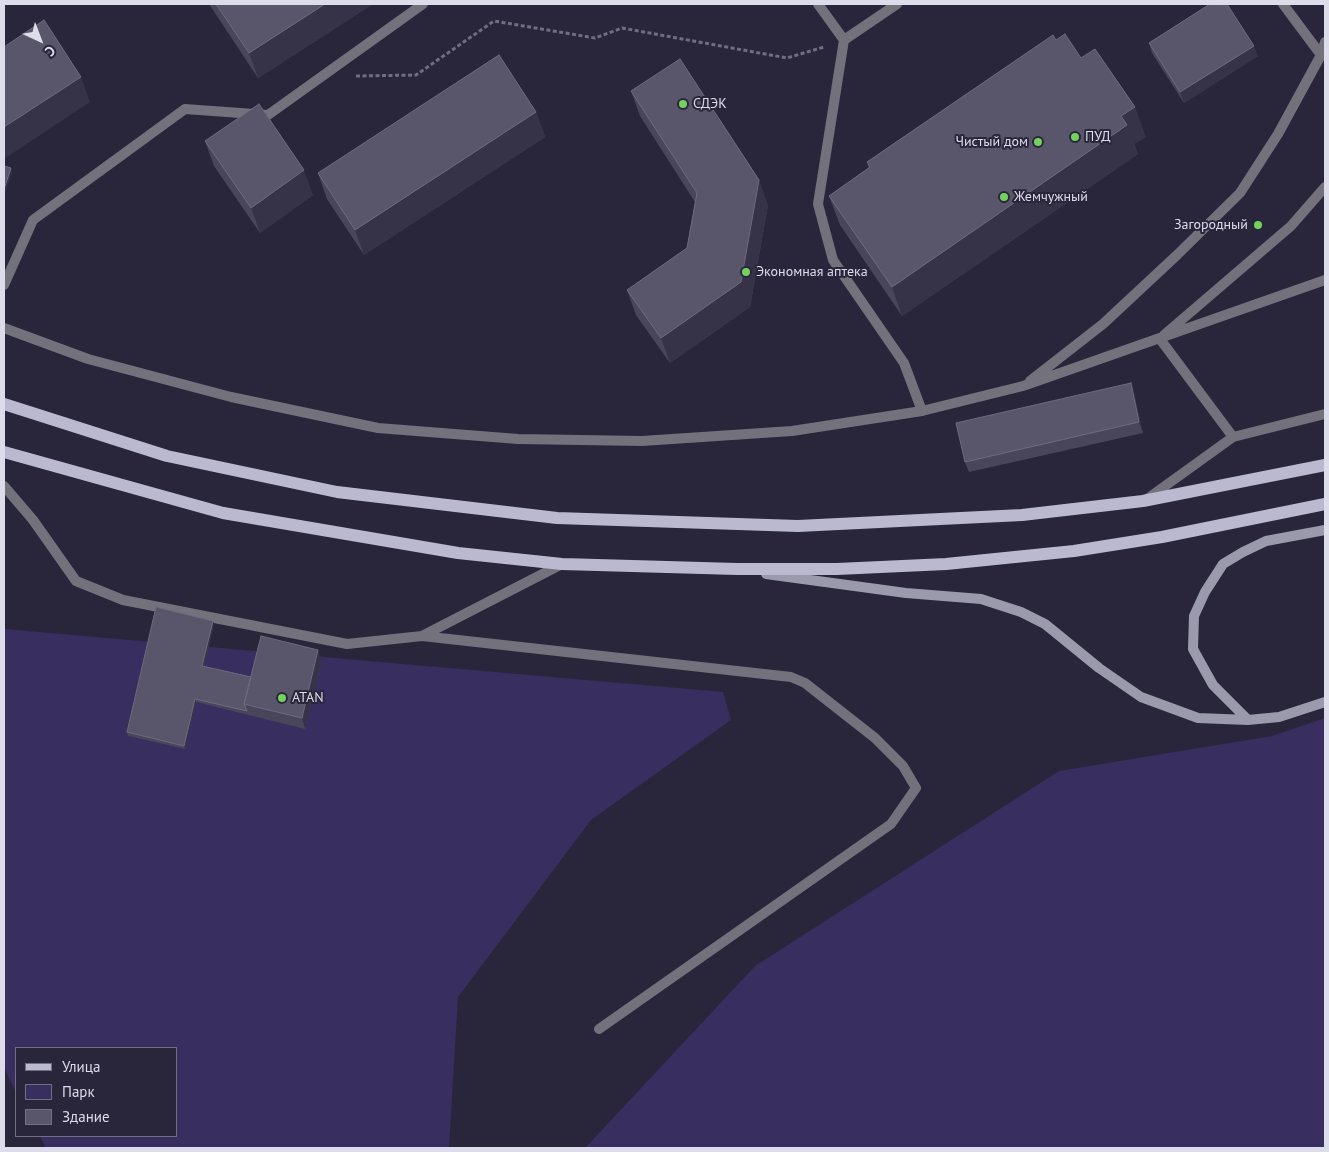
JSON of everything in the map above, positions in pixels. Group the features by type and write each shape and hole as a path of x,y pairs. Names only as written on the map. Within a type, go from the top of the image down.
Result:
{"main road":[{"path":"4,404 167,456 337,492 557,518 798,526 1022,515 1143,502 1325,465"},
{"path":"4,452 223,513 458,552 562,564 837,570 946,564 1074,551 1162,537 1325,504"},
{"path":"1248,720 1213,685 1193,649 1194,616 1205,592 1223,564 1242,552 1266,542 1325,530"},
{"path":"736,569 906,593 981,599 1021,612 1045,624 1098,668 1140,697 1198,718 1248,720 1279,717 1325,702"}],"street":[{"path":"4,285 33,220 185,109 268,115 423,4"},
{"path":"818,4 844,40 818,204 833,260 904,363 922,411"},
{"path":"844,40 897,4"},
{"path":"1283,4 1321,54"},
{"path":"1023,386 1103,324 1240,193 1278,134 1321,54 1325,42"},
{"path":"1160,338 1291,226 1325,188"},
{"path":"4,328 88,359 231,397 378,428 518,439 642,441 792,431 922,411 1023,386 1325,280"},
{"path":"1160,338 1233,437"},
{"path":"1143,502 1233,437 1325,414"},
{"path":"4,486 33,520 76,581 123,600 347,644 422,636 791,677 805,682 875,738 903,766 916,788 891,824 599,1028"},
{"path":"422,636 562,564"}],"path":[{"path":"326,74 416,76 494,21 595,38 622,28 787,58 844,40"}],"green space":[{"path":"4,629 723,692 731,720 591,820 458,997 449,1148 46,1148 40,1137 178,1137 178,1047 15,1047 15,1090 4,1068"},
{"path":"1325,718 1325,1148 585,1148 755,966 1059,771 1272,736"}],"building":[{"path":"216,4 325,4 249,53"},
{"path":"1210,4 1227,4 1254,46 1180,92 1149,43"},
{"path":"44,20 81,77 4,127 4,47"},
{"path":"1065,34 1081,58 1095,49 1135,107 1121,116 1127,125 892,287 829,196 870,167 867,162 1053,35 1056,40"},
{"path":"499,55 536,112 355,230 318,173"},
{"path":"680,59 759,180 741,282 661,338 627,290 687,248 697,193 631,91"},
{"path":"259,104 304,170 251,208 205,141"},
{"path":"4,166 11,168 4,189"},
{"path":"1131,383 1139,422 965,462 956,423"},
{"path":"156,607 213,621 202,666 251,677 244,704 247,711 195,699 184,746 127,732"},
{"name":"ATAN","path":"261,636 318,650 302,718 244,704"}],"place":[{"name":"СДЭК","path":"683,104"},
{"name":"ПУД","path":"1075,137"},
{"name":"Чистый дом","path":"1038,142"},
{"name":"Жемчужный","path":"1004,197"},
{"name":"Загородный","path":"1258,225"},
{"name":"Экономная аптека","path":"746,272"},
{"name":"ATAN","path":"282,698"}]}
